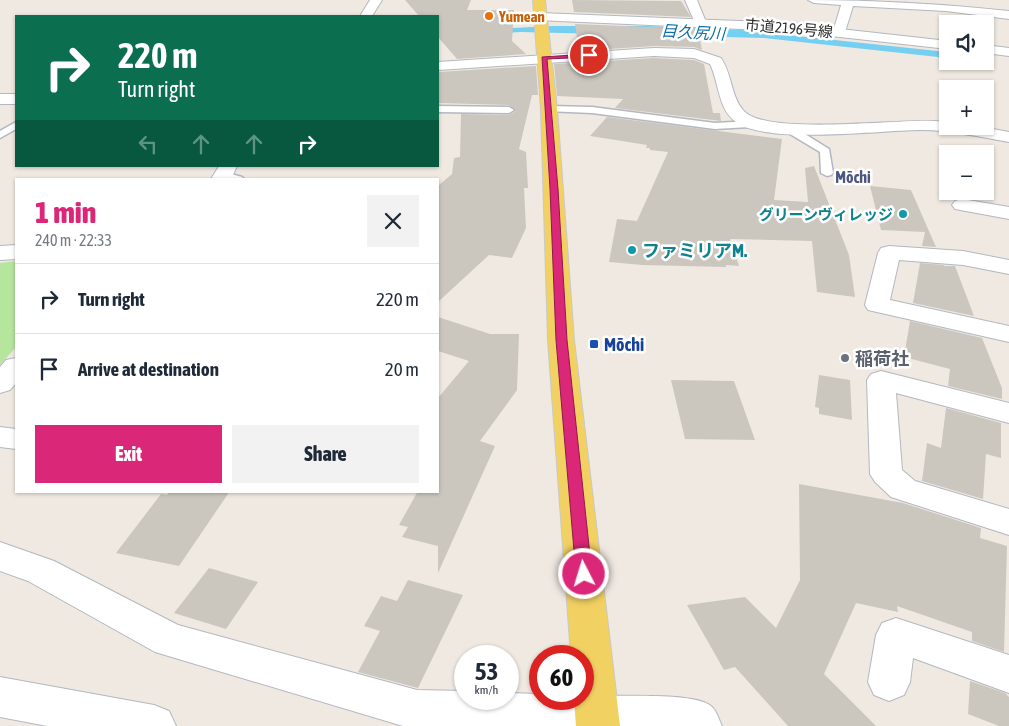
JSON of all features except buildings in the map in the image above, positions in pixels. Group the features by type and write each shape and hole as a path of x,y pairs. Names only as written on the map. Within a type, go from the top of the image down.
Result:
{"main road":[{"path":"539,0 549,109 561,340 591,723"}],"street":[{"path":"367,15 376,0"},
{"path":"691,0 700,22"},
{"path":"814,0 946,8 1009,15"},
{"path":"839,32 848,2"},
{"name":"市道2196号線","path":"540,21 700,22 786,27 939,44"},
{"path":"439,66 543,48 664,52 709,57 718,64 733,107 740,117 750,124 770,128 792,129 922,125 960,128 1009,137"},
{"path":"994,50 1009,52"},
{"path":"0,99 15,99"},
{"path":"962,205 1009,213"},
{"path":"0,253 15,252"},
{"path":"1009,266 963,258 889,253 877,305 1009,334"},
{"path":"0,384 15,367"},
{"path":"1009,413 881,380 886,474 904,489 1009,522"},
{"path":"0,437 15,439"},
{"path":"0,556 41,571 169,640 417,710 591,723 694,720 700,726"},
{"path":"889,682 896,635 1009,674"},
{"path":"0,697 154,726"}],"lane":[{"path":"439,109 509,110"},
{"path":"549,109 592,110 715,126 750,124"},
{"path":"0,135 15,126"},
{"path":"792,129 794,132 818,145 825,152 827,173"}],"green space":[{"path":"15,261 15,348 0,365 0,263"}],"water":[{"name":"目久尻川","path":"553,26 646,26 741,30 939,51 939,57 764,38 521,32 439,37 439,33"}],"place":[{"name":"Yumean","path":"489,16"},
{"name":"グリーンヴィレッジ","path":"903,214"},
{"name":"ファミリアM.","path":"632,250"},
{"name":"Mōchi","path":"594,344"},
{"name":"稲荷社","path":"845,358"}],"district":[{"name":"Mōchi","path":"853,177"}],"route":[{"path":"584,574 561,340 554,189 544,57 589,55"}]}
